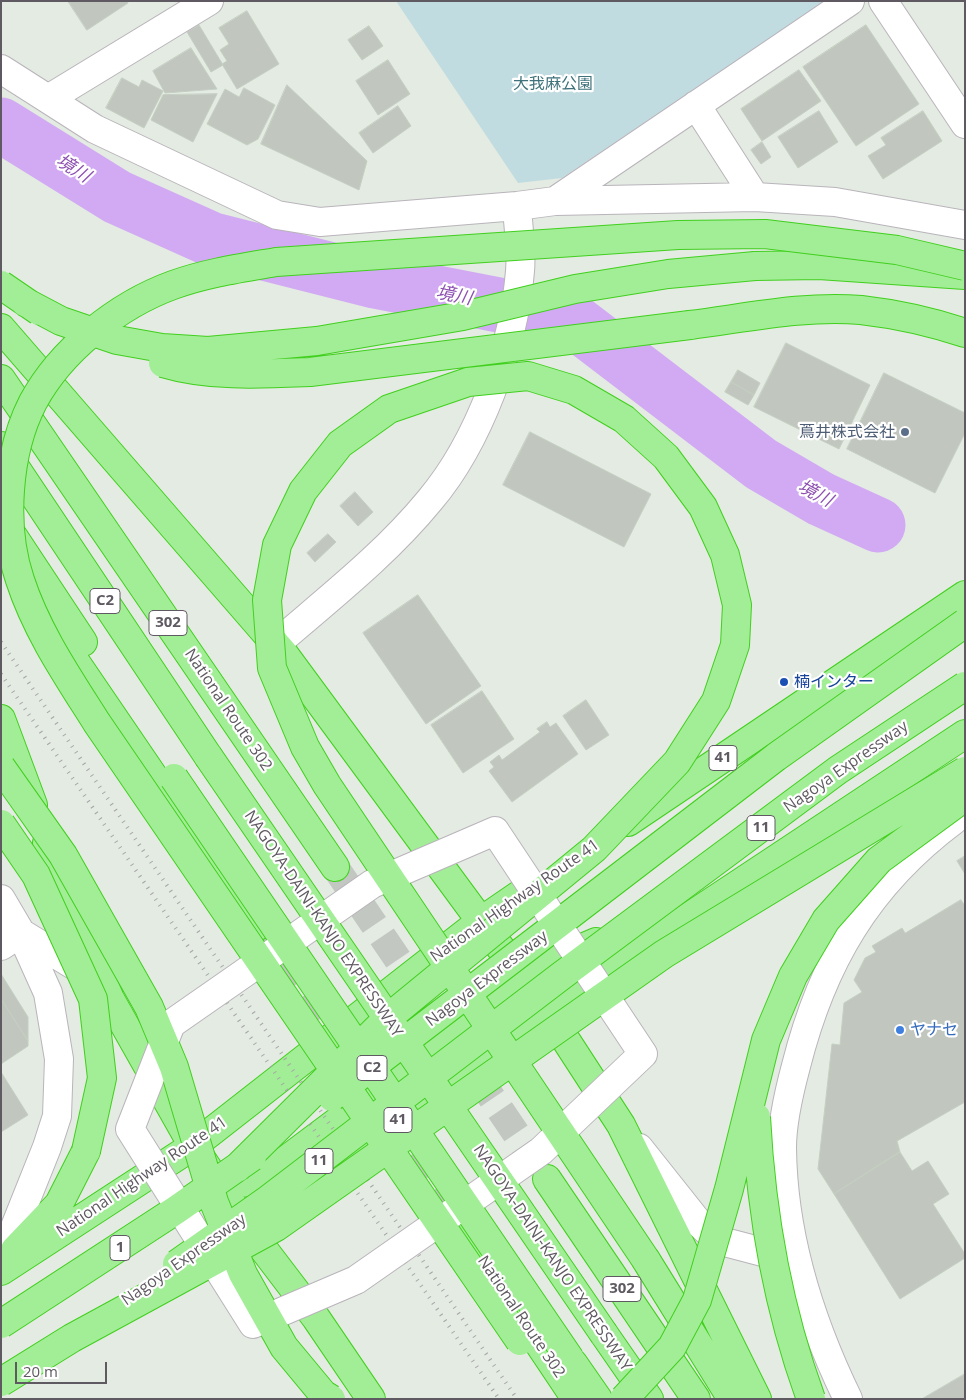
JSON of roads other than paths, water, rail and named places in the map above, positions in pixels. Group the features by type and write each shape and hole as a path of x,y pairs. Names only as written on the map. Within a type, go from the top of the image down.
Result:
{"highway":[{"path":"561,1399 97,723 55,656 30,606 19,578 12,546 8,510 21,433 33,403 49,377 75,348 109,319 171,285 210,273 276,262 678,235 765,234 830,240 897,250 965,266"},
{"path":"25,302 61,321 117,340 162,348 208,350 260,348 317,341 462,316 575,289 668,274 756,266 819,265 965,275"},
{"path":"1,285 59,324 113,349 168,365 213,371 261,374 310,372 804,311 860,310 911,319 965,333"},
{"path":"1,328 275,645 547,1010 621,1125 757,1399"},
{"path":"225,1172 389,1018 427,986 435,980 442,974 450,968 594,850 677,762 716,701 734,645 737,605 726,555 704,508 666,457 624,419 574,390 528,376 468,382 389,409 340,444 303,491 277,545 267,600 272,668 305,747 327,785 387,875 448,965 453,973 508,1055 646,1260 732,1399"},
{"name":"National Route 302","path":"1,379 335,868"},
{"name":"NAGOYA-DAINI-KANJO EXPRESSWAY","path":"1,446 208,756 648,1399"},
{"name":"C2","path":"1,518 174,778 598,1399"},
{"path":"1,553 256,927"},
{"name":"National Highway Route 41","path":"1,1271 193,1146 481,921 965,595"},
{"name":"Nagoya Expressway","path":"1,1324 62,1286 225,1172 776,757 965,623"},
{"name":"Nagoya Expressway","path":"1,1381 66,1348 269,1199 561,976 838,770 965,686"},
{"path":"1,718 5,756 103,982 134,1045 193,1146 225,1172 230,1183 248,1183 262,1178 526,981 561,957 591,944 687,918"},
{"name":"41","path":"1,1393 66,1348 250,1230 547,1010 965,734"},
{"path":"5,756 149,1007 174,1067 214,1202 243,1274 284,1347 323,1394 331,1399"},
{"path":"66,1348 276,1227 664,954 965,771"},
{"path":"624,1399 672,1347 697,1300 729,1189 766,1040 793,976 826,920 879,860 965,798"},
{"path":"1,824 36,874 93,1000 102,1078 86,1151 59,1204 1,1262"},
{"path":"755,1088 758,1163 770,1249 799,1366 811,1399"},
{"path":"225,1172 250,1230 316,1318 371,1399"},
{"name":"302","path":"547,1179 696,1399"},
{"name":"National Route 302","path":"466,1235 576,1399"}],"street":[{"path":"48,99 209,1"},
{"path":"555,201 850,1"},
{"path":"883,1 965,124"},
{"path":"1,68 95,129 277,215 320,222 516,206 555,201 755,197 835,202 965,224"},
{"path":"696,105 755,197"},
{"path":"275,645 372,560 430,501 457,465 499,368 512,321 520,270 516,206"},
{"path":"848,1399 812,1315 796,1260 787,1210 782,1147 789,1095 805,1030 824,979 854,923 886,882 931,837 965,812"},
{"path":"495,831 643,1054 542,1151 364,1275 253,1324 130,1129 171,1024 372,884 495,831"},
{"path":"1,899 11,940 48,993 60,1059 57,1116 47,1147 1,1262"},
{"path":"11,940 103,982"},
{"path":"621,1125 697,1221 717,1240 796,1260"}],"waterway":[{"name":"境川","path":"1,125 117,197 213,240 375,281 571,319 761,464 821,499 878,525"}],"tunnel":[{"path":"335,867 545,1176"},
{"path":"256,927 345,1058"},
{"path":"388,1120 465,1234"}],"railway":[{"path":"1,642 517,1399"},
{"path":"1,674 499,1399"}],"place":[{"name":"蔦井株式会社","path":"905,432"},
{"name":"楠インター","path":"784,682"},
{"name":"ヤナセ","path":"900,1030"}],"park label":[{"name":"大我麻公園","path":"553,84"}]}
